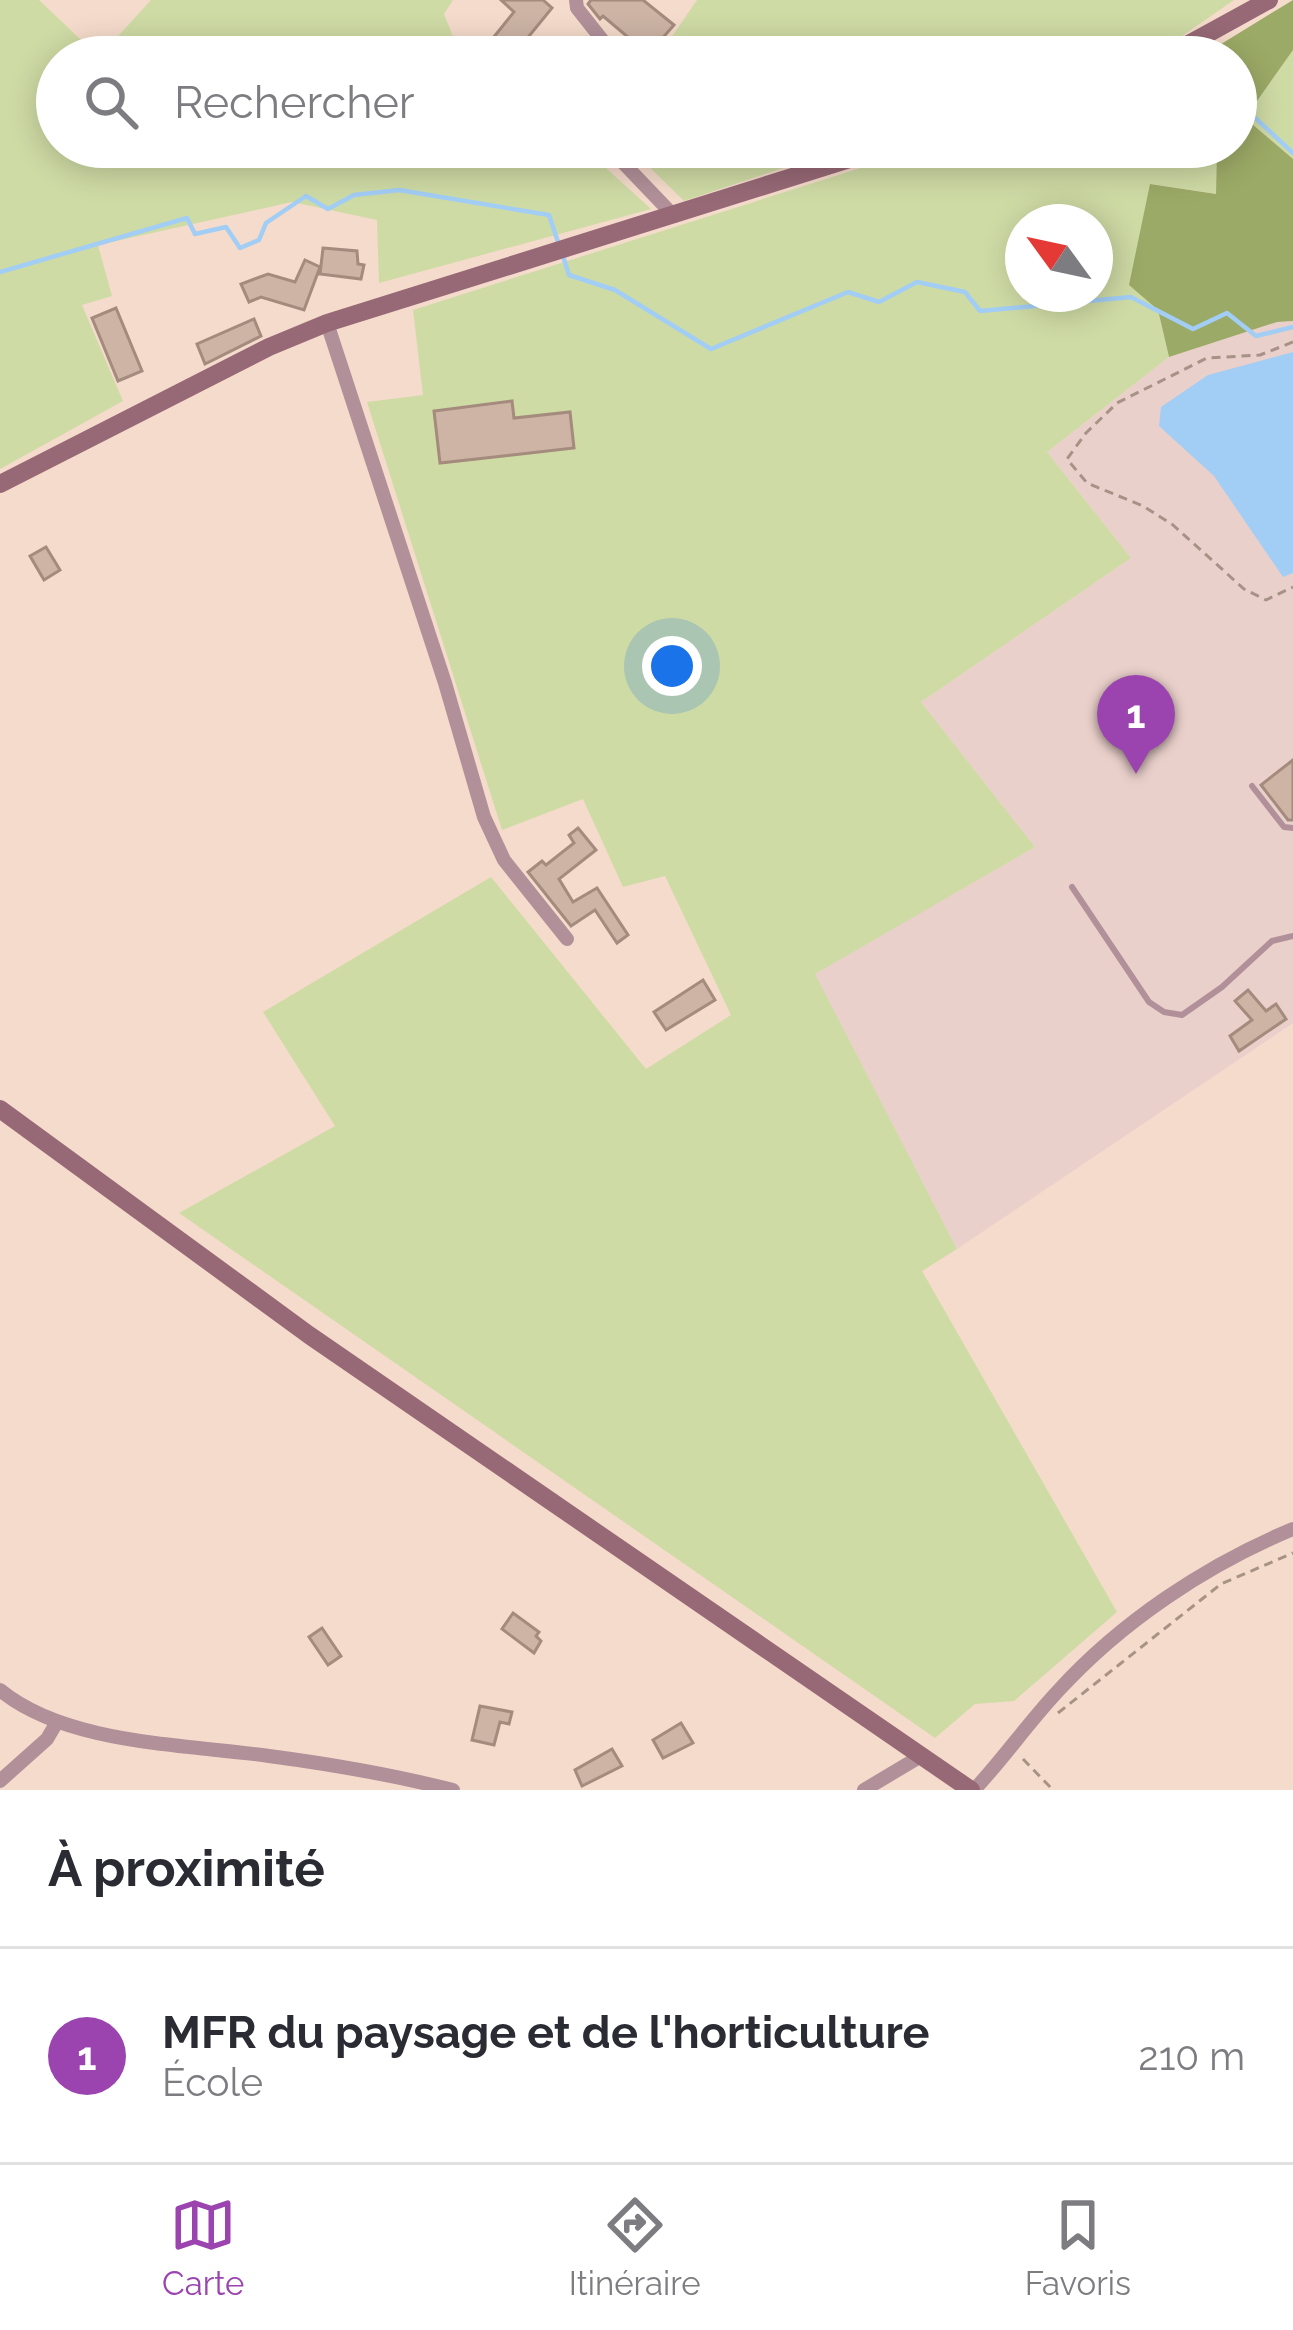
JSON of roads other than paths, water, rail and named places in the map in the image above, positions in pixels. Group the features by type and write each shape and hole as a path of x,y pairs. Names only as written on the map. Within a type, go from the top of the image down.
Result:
{"main road":[{"path":"1204,36 1269,0"},
{"path":"0,484 269,347 327,323 822,168"},
{"path":"0,1109 328,1348 973,1790"}],"street":[{"path":"576,0 598,36"},
{"path":"628,168 674,216"},
{"path":"327,323 446,683 484,817 504,860 567,939"},
{"path":"973,1790 1013,1749 1056,1693 1108,1643 1183,1586 1293,1529"},
{"path":"0,1690 57,1722 107,1734 277,1757 453,1790"},
{"path":"0,1781 47,1738 57,1722"},
{"path":"864,1790 921,1756"}],"lane":[{"path":"1252,786 1284,827 1293,828"},
{"path":"1072,887 1149,1002 1164,1012 1182,1015 1222,987 1272,940 1293,936"}],"water":[{"path":"1293,352 1293,573 1283,577 1214,476 1159,426 1161,407 1208,375"}],"waterway":[{"path":"1257,120 1293,153"},
{"path":"0,272 187,218 195,234 226,227 240,248 259,240 266,223 306,196 328,209 354,195 399,190 549,215 559,245"},
{"path":"563,256 569,275 615,290 711,349 848,292 879,302 917,282 965,292 980,311 1131,297 1193,329 1227,313 1256,336 1293,327"}],"place":[{"name":"MFR du paysage et de l'horticulture","path":"1136,774"}]}
